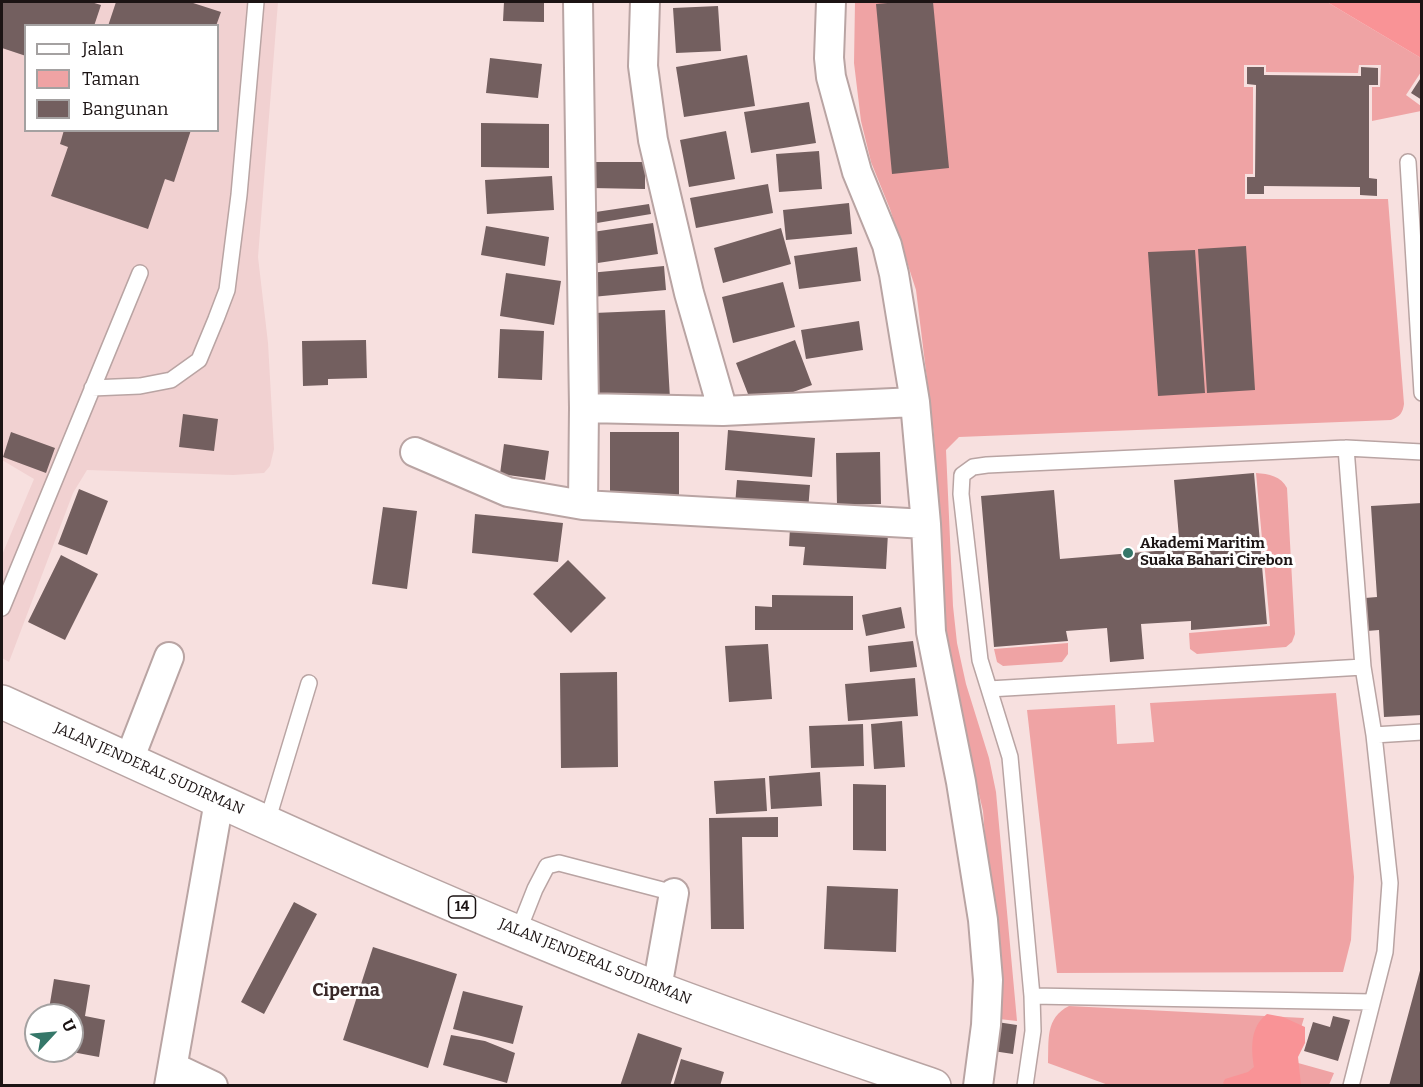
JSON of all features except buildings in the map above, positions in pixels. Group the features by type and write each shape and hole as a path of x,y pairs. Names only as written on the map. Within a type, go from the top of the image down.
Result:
{"highway":[{"name":"JALAN JENDERAL SUDIRMAN","path":"2,702 219,801 518,932 657,988 930,1085"}],"street":[{"path":"578,2 584,408 583,505"},
{"path":"645,2 643,66 653,140 689,293 723,411"},
{"path":"831,2 829,58 831,77 857,172 887,245 915,402 926,524 931,632 961,782 983,920 988,980 986,1025 978,1086"},
{"path":"584,408 723,411 915,402"},
{"path":"415,452 508,492 583,505 926,524"},
{"path":"129,760 169,657"},
{"path":"213,1086 171,1076 219,801"},
{"path":"657,988 674,893"}],"lane":[{"path":"92,388 140,386 171,380 199,360 227,290 239,195 256,2"},
{"path":"1408,162 1422,393"},
{"path":"2,608 140,273"},
{"path":"1024,1086 1033,1032 1032,996 1010,757 980,660 961,494 962,474 973,467 987,465 1346,448 1422,452"},
{"path":"1346,448 1363,667 1374,735 1390,883 1385,952 1351,1086"},
{"path":"988,689 1363,667"},
{"path":"267,822 309,683"},
{"path":"1374,735 1422,732"},
{"path":"518,932 547,866 559,863 674,893"},
{"path":"1032,996 1372,1002"}],"shaded area":[{"path":"2,2 278,2 258,257 268,343 274,449 270,466 264,473 233,475 87,470 73,493 9,662 2,658 2,555 34,479 2,460"},
{"path":"1327,2 1421,2 1421,58"},
{"path":"1267,1014 1283,1017 1305,1027 1305,1043 1298,1057 1301,1085 1225,1085 1223,1083 1225,1079 1248,1072 1254,1067 1253,1038 1257,1025"}],"green space":[{"path":"855,2 1327,2 1421,58 1421,72 1406,95 1421,106 1421,111 1372,121 1372,87 1380,87 1381,65 1359,65 1358,73 1266,72 1266,65 1244,65 1244,87 1253,87 1253,174 1245,174 1245,199 1388,199 1404,404 1399,416 1391,420 959,437 946,450 953,606 957,643 966,684 989,758 996,792 1017,1021 999,1019 983,811 953,683 940,613 934,436 916,290 890,209 871,162 861,121 854,63"},
{"path":"1256,473 1274,476 1287,488 1295,634 1292,642 1286,647 1197,654 1190,649 1189,633 1270,626"},
{"path":"1068,643 1068,654 1062,662 1003,666 997,662 994,649"},
{"path":"1336,693 1354,877 1351,940 1343,972 1057,973 1027,710 1115,705 1117,744 1154,742 1150,703"},
{"path":"1069,1006 1304,1018 1291,1061 1334,1073 1329,1085 1111,1086 1048,1063 1052,1023 1061,1011"}],"place":[{"name":"Akademi Maritim Suaka Bahari Cirebon","path":"1128,553"}],"district":[{"name":"Ciperna","path":"346,991"}]}
